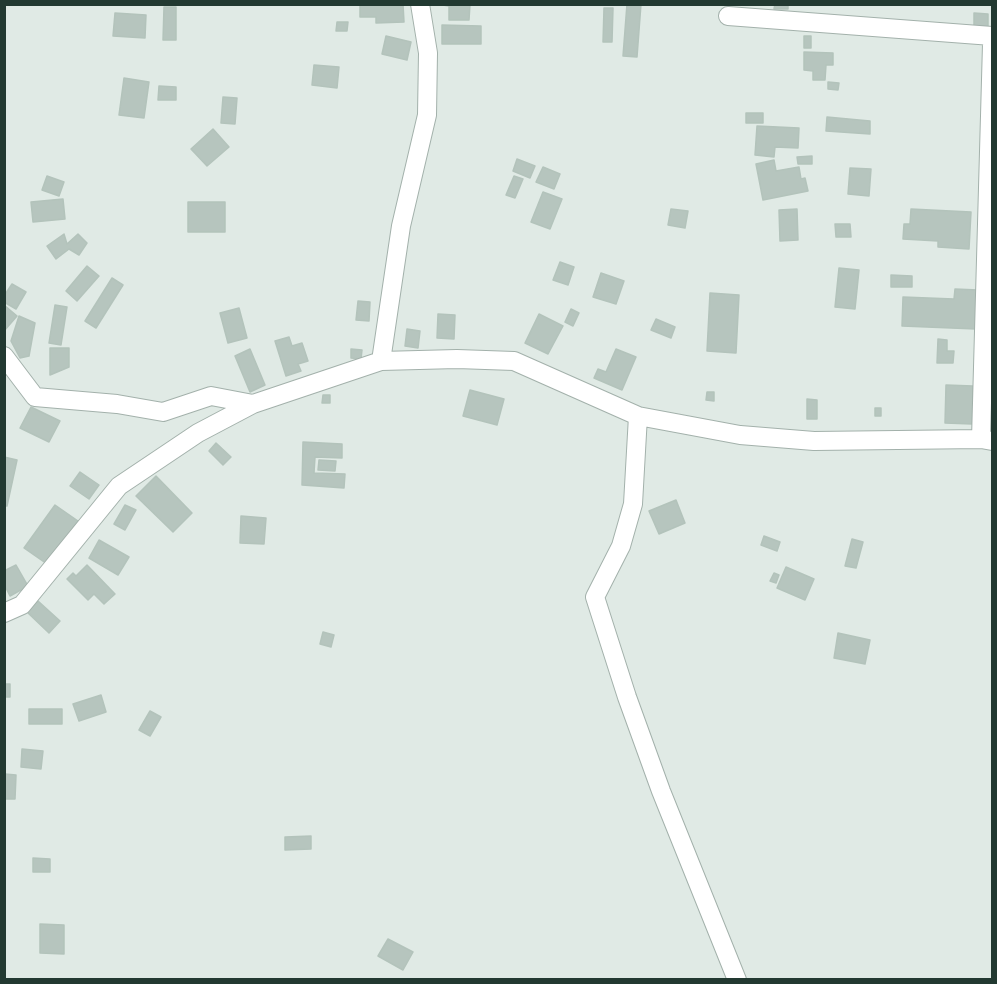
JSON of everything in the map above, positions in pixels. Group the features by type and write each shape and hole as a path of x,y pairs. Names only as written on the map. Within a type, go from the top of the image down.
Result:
{"street":[{"path":"381,361 401,226 427,115 429,53 420,4"},
{"path":"728,16 993,36"},
{"path":"4,613 22,605 119,486 198,433 254,404 381,361 457,359 514,361 638,416 740,435 814,441 987,440 993,44"},
{"path":"4,356 35,397 117,404 163,412 211,396 254,404"},
{"path":"638,416 633,504 621,546 595,597 627,697 661,791 737,980"}],"building":[{"path":"360,4 403,4 404,22 376,23 376,17 360,17"},
{"path":"436,4 470,4 469,20 449,20 449,6"},
{"path":"627,4 641,4 637,57 623,56"},
{"path":"775,4 788,4 788,9 774,9"},
{"path":"164,7 176,7 176,40 163,40"},
{"path":"604,8 613,8 612,42 603,42"},
{"path":"115,13 146,15 145,38 113,36"},
{"path":"974,13 988,14 988,27 974,26"},
{"path":"337,22 348,22 347,31 336,31"},
{"path":"442,25 481,26 481,44 442,44"},
{"path":"386,36 411,42 407,60 382,54"},
{"path":"804,36 811,36 811,48 804,48"},
{"path":"804,52 833,53 833,65 826,65 825,80 813,80 813,71 804,70"},
{"path":"314,65 339,67 337,88 312,85"},
{"path":"124,78 149,82 144,118 119,115"},
{"path":"828,82 839,83 838,90 828,89"},
{"path":"159,86 176,87 176,100 158,100"},
{"path":"223,97 237,98 235,124 221,123"},
{"path":"746,113 763,113 763,123 746,123"},
{"path":"827,117 870,121 870,134 826,131"},
{"path":"757,126 799,128 798,148 775,147 774,157 755,155"},
{"path":"213,129 229,147 207,166 191,149"},
{"path":"812,156 812,164 798,164 797,157"},
{"path":"517,159 535,166 530,178 513,171"},
{"path":"774,160 776,171 799,167 801,179 805,178 808,191 763,200 756,164"},
{"path":"543,167 560,174 554,189 536,182"},
{"path":"850,168 871,169 869,196 848,194"},
{"path":"47,176 64,182 59,196 42,190"},
{"path":"514,176 523,179 515,198 506,195"},
{"path":"543,192 562,199 550,229 531,222"},
{"path":"63,199 65,219 33,222 31,202"},
{"path":"188,202 225,202 225,232 188,232"},
{"path":"671,209 688,211 685,228 668,225"},
{"path":"797,209 798,240 780,241 779,210"},
{"path":"911,209 971,212 969,249 938,247 938,241 903,239 904,224 910,224"},
{"path":"835,224 850,224 851,237 836,237"},
{"path":"64,234 67,244 78,234 87,243 79,255 69,249 56,259 47,246"},
{"path":"560,262 574,267 568,285 553,280"},
{"path":"87,266 99,276 77,301 66,291"},
{"path":"839,268 859,270 855,309 835,307"},
{"path":"601,273 624,281 616,304 593,297"},
{"path":"891,275 912,276 912,287 891,287"},
{"path":"112,278 123,285 96,328 85,321"},
{"path":"12,284 26,292 16,309 4,302 4,296"},
{"path":"955,289 978,290 976,329 902,326 903,297 954,299"},
{"path":"710,293 739,295 736,353 707,351"},
{"path":"358,301 370,302 369,321 356,320"},
{"path":"4,305 17,316 4,331"},
{"path":"55,305 67,307 61,345 49,343"},
{"path":"239,308 247,338 228,343 220,313"},
{"path":"571,309 579,313 573,326 565,322"},
{"path":"438,314 455,315 454,339 437,338"},
{"path":"539,314 563,326 548,354 525,343"},
{"path":"19,316 35,323 29,356 20,358 11,341"},
{"path":"656,319 675,327 671,338 651,330"},
{"path":"407,329 420,331 418,348 405,346"},
{"path":"289,337 292,346 302,343 308,361 298,364 301,371 286,376 275,341"},
{"path":"938,339 947,340 947,351 954,351 953,363 937,363"},
{"path":"50,348 69,348 69,367 50,375"},
{"path":"250,349 265,385 250,392 235,356"},
{"path":"351,349 362,350 361,359 351,358"},
{"path":"616,349 636,357 622,390 594,378 598,369 606,372"},
{"path":"946,385 973,386 972,424 945,423"},
{"path":"470,390 504,399 497,425 463,416"},
{"path":"707,392 714,392 714,401 706,400"},
{"path":"323,395 330,395 330,403 322,403"},
{"path":"807,399 817,400 817,419 807,419"},
{"path":"31,407 60,421 49,442 20,428"},
{"path":"875,408 881,408 881,416 875,416"},
{"path":"303,442 342,444 342,458 315,457 314,473 345,474 344,488 302,485"},
{"path":"216,443 231,457 223,465 209,451"},
{"path":"4,457 17,460 7,506 4,506"},
{"path":"319,460 336,461 335,471 318,470"},
{"path":"80,472 99,485 89,499 70,486"},
{"path":"156,476 192,513 173,532 136,496"},
{"path":"676,500 685,523 659,534 649,511"},
{"path":"55,505 78,521 47,564 24,548"},
{"path":"125,505 136,510 125,530 114,524"},
{"path":"241,516 266,518 264,544 240,543"},
{"path":"764,536 780,542 777,551 761,545"},
{"path":"852,539 863,542 856,568 845,566"},
{"path":"99,540 129,557 118,575 89,558"},
{"path":"16,565 28,586 10,596 4,584 4,571"},
{"path":"87,565 115,594 104,604 94,594 88,600 67,579 73,573 76,576"},
{"path":"786,567 814,579 805,600 777,588"},
{"path":"774,573 779,575 776,583 770,581"},
{"path":"38,601 60,621 49,633 27,612"},
{"path":"323,632 334,635 331,647 320,644"},
{"path":"838,633 870,640 865,664 834,658"},
{"path":"4,684 10,684 10,697 4,697"},
{"path":"101,695 106,712 79,721 73,704"},
{"path":"29,709 62,709 62,724 29,724"},
{"path":"150,711 161,717 150,736 139,730"},
{"path":"22,749 43,751 41,769 21,767"},
{"path":"5,774 16,775 15,799 4,799"},
{"path":"311,836 311,849 285,850 285,837"},
{"path":"33,858 50,859 50,872 33,872"},
{"path":"40,924 64,925 64,954 40,953"},
{"path":"388,939 413,952 403,970 378,956"}]}
